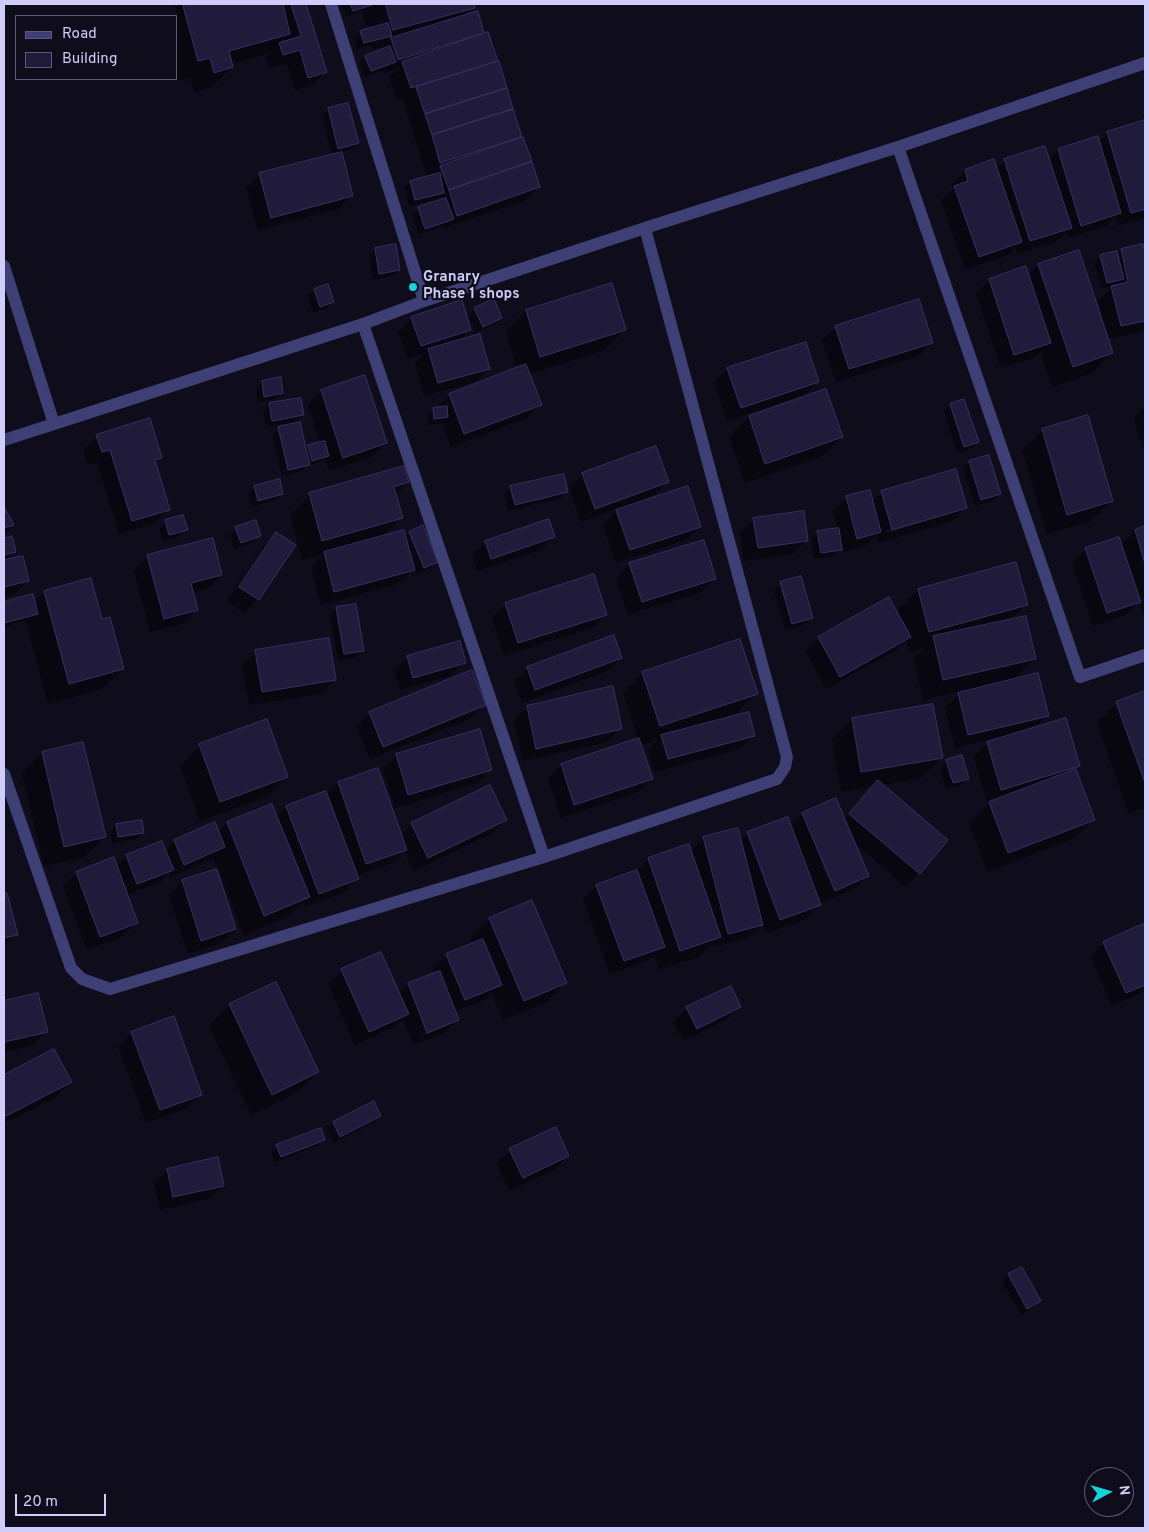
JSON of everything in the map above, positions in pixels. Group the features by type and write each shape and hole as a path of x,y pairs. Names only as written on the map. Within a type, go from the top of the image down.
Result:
{"street":[{"path":"331,4 424,302"},
{"path":"4,440 363,324 645,228 898,147 1145,63"},
{"path":"898,147 1080,677 1145,655"},
{"path":"4,774 71,968 82,979 110,989 544,857 777,779 785,767 787,757 645,228"},
{"path":"4,266 54,424"},
{"path":"363,324 544,857"}],"building":[{"path":"192,4 283,4 290,34 229,51 233,67 214,73 210,58 198,61 183,6"},
{"path":"291,4 306,4 327,72 308,78 300,50 283,55 279,43 301,36"},
{"path":"351,4 372,4 372,5 353,11"},
{"path":"386,4 474,4 475,8 393,30"},
{"path":"478,11 484,33 398,60 391,38"},
{"path":"388,23 392,36 364,43 360,31"},
{"path":"488,32 498,61 411,88 402,62"},
{"path":"390,46 396,62 371,71 365,56"},
{"path":"499,61 507,88 425,114 416,87"},
{"path":"507,88 513,109 432,135 425,114"},
{"path":"348,103 359,143 338,149 328,108"},
{"path":"513,109 522,137 440,163 432,135"},
{"path":"1145,120 1145,209 1131,213 1107,132"},
{"path":"1098,136 1121,213 1081,226 1058,149"},
{"path":"523,137 532,161 449,190 440,166"},
{"path":"1045,146 1072,228 1030,241 1004,159"},
{"path":"342,152 353,196 271,218 259,173"},
{"path":"994,159 1022,242 979,257 954,186 968,181 965,170"},
{"path":"532,162 540,187 457,216 449,190"},
{"path":"440,173 444,193 415,200 410,181"},
{"path":"446,198 454,219 425,229 418,207"},
{"path":"396,244 400,270 379,274 375,248"},
{"path":"1143,244 1145,255 1145,321 1121,326 1111,286 1128,282 1121,249"},
{"path":"1079,250 1113,353 1073,367 1038,264"},
{"path":"1117,251 1124,279 1107,283 1100,255"},
{"path":"1026,266 1051,343 1014,355 989,279"},
{"path":"612,283 626,330 540,357 526,310"},
{"path":"328,284 334,302 320,307 314,289"},
{"path":"494,299 502,318 483,327 474,308"},
{"path":"919,299 933,343 849,369 835,326"},
{"path":"462,300 471,330 421,346 411,317"},
{"path":"480,334 490,369 438,383 428,349"},
{"path":"806,342 819,382 741,408 727,368"},
{"path":"526,364 542,405 464,434 449,394"},
{"path":"365,375 387,443 343,458 321,390"},
{"path":"281,377 283,393 264,397 262,381"},
{"path":"826,389 843,437 765,464 749,416"},
{"path":"301,398 304,415 272,421 269,403"},
{"path":"964,399 979,442 964,447 950,404"},
{"path":"447,406 448,417 434,419 433,408"},
{"path":"1088,415 1113,501 1067,515 1042,429"},
{"path":"150,418 162,458 155,460 170,510 132,521 110,450 102,452 96,435"},
{"path":"300,422 310,465 288,470 278,427"},
{"path":"325,441 329,456 312,461 308,445"},
{"path":"656,446 669,482 595,509 582,473"},
{"path":"989,455 1001,494 981,500 969,461"},
{"path":"404,466 409,482 394,487 403,518 322,541 309,493"},
{"path":"956,469 967,508 892,530 881,491"},
{"path":"564,474 568,492 515,505 510,486"},
{"path":"280,479 283,494 258,501 254,486"},
{"path":"688,486 701,527 630,550 616,510"},
{"path":"870,490 881,532 857,539 846,496"},
{"path":"4,507 14,525 4,528"},
{"path":"804,511 808,541 758,548 753,518"},
{"path":"183,515 188,530 169,535 165,520"},
{"path":"549,519 555,537 491,559 485,541"},
{"path":"256,520 261,536 241,543 235,527"},
{"path":"423,525 438,562 424,568 409,532"},
{"path":"1145,526 1145,564 1135,530"},
{"path":"839,528 842,550 821,553 817,531"},
{"path":"404,530 415,570 334,592 324,552"},
{"path":"276,532 296,545 259,600 239,587"},
{"path":"12,536 16,552 4,555 4,539"},
{"path":"1119,537 1141,602 1107,613 1085,548"},
{"path":"213,538 222,575 191,583 198,610 164,619 147,555"},
{"path":"704,540 716,579 642,602 629,563"},
{"path":"23,556 29,581 4,587 4,560"},
{"path":"1016,562 1028,605 929,632 918,589"},
{"path":"594,574 607,615 518,643 505,603"},
{"path":"801,576 813,618 792,624 780,582"},
{"path":"91,578 102,619 110,617 124,669 69,684 44,591"},
{"path":"33,594 38,614 4,623 4,602"},
{"path":"889,597 911,637 840,677 818,637"},
{"path":"356,604 364,651 344,654 336,607"},
{"path":"1026,616 1036,659 943,680 933,636"},
{"path":"614,635 622,658 535,690 527,667"},
{"path":"329,638 336,680 262,692 255,650"},
{"path":"740,639 758,694 660,726 642,672"},
{"path":"460,641 466,663 413,678 407,656"},
{"path":"472,670 486,705 383,747 369,712"},
{"path":"1038,673 1049,716 968,735 958,693"},
{"path":"613,686 622,729 536,749 527,706"},
{"path":"1145,691 1145,783 1116,702"},
{"path":"933,704 943,758 861,772 852,718"},
{"path":"749,712 755,736 668,759 661,735"},
{"path":"1066,718 1080,766 1001,790 987,742"},
{"path":"267,719 288,777 220,802 199,744"},
{"path":"480,729 492,770 408,795 396,754"},
{"path":"639,738 653,779 574,805 561,764"},
{"path":"83,742 106,837 64,847 42,752"},
{"path":"962,755 969,779 953,783 946,760"},
{"path":"378,768 407,850 366,864 338,782"},
{"path":"1076,769 1095,820 1008,853 989,802"},
{"path":"878,780 948,840 920,874 849,814"},
{"path":"490,785 507,820 428,858 411,823"},
{"path":"326,791 359,879 319,894 286,806"},
{"path":"836,798 869,876 835,891 802,813"},
{"path":"272,804 310,897 264,916 227,822"},
{"path":"788,817 821,905 780,920 747,832"},
{"path":"142,820 144,833 118,837 116,824"},
{"path":"215,822 225,847 184,865 174,840"},
{"path":"738,828 763,925 728,934 703,837"},
{"path":"162,841 174,870 137,884 126,855"},
{"path":"689,844 721,937 680,951 648,858"},
{"path":"114,857 138,923 100,937 76,872"},
{"path":"217,869 236,929 201,941 182,880"},
{"path":"637,870 665,947 624,961 596,885"},
{"path":"7,893 18,935 4,938 4,894"},
{"path":"532,900 567,983 524,1001 489,918"},
{"path":"1143,924 1145,928 1145,985 1126,993 1103,942"},
{"path":"483,939 502,985 465,1000 446,954"},
{"path":"381,952 409,1014 369,1032 341,969"},
{"path":"440,971 459,1020 427,1033 408,983"},
{"path":"276,982 319,1072 272,1095 229,1004"},
{"path":"731,986 741,1007 697,1029 686,1007"},
{"path":"38,993 48,1032 4,1042 4,1001"},
{"path":"174,1016 202,1095 160,1110 131,1032"},
{"path":"54,1049 72,1082 4,1117 4,1075"},
{"path":"374,1101 381,1116 340,1137 333,1122"},
{"path":"556,1127 569,1156 523,1178 509,1149"},
{"path":"321,1128 325,1140 281,1157 276,1145"},
{"path":"218,1157 224,1186 173,1197 167,1169"},
{"path":"1022,1267 1041,1301 1027,1309 1008,1274"}],"place":[{"name":"Granary Phase 1 shops","path":"413,287"}]}
